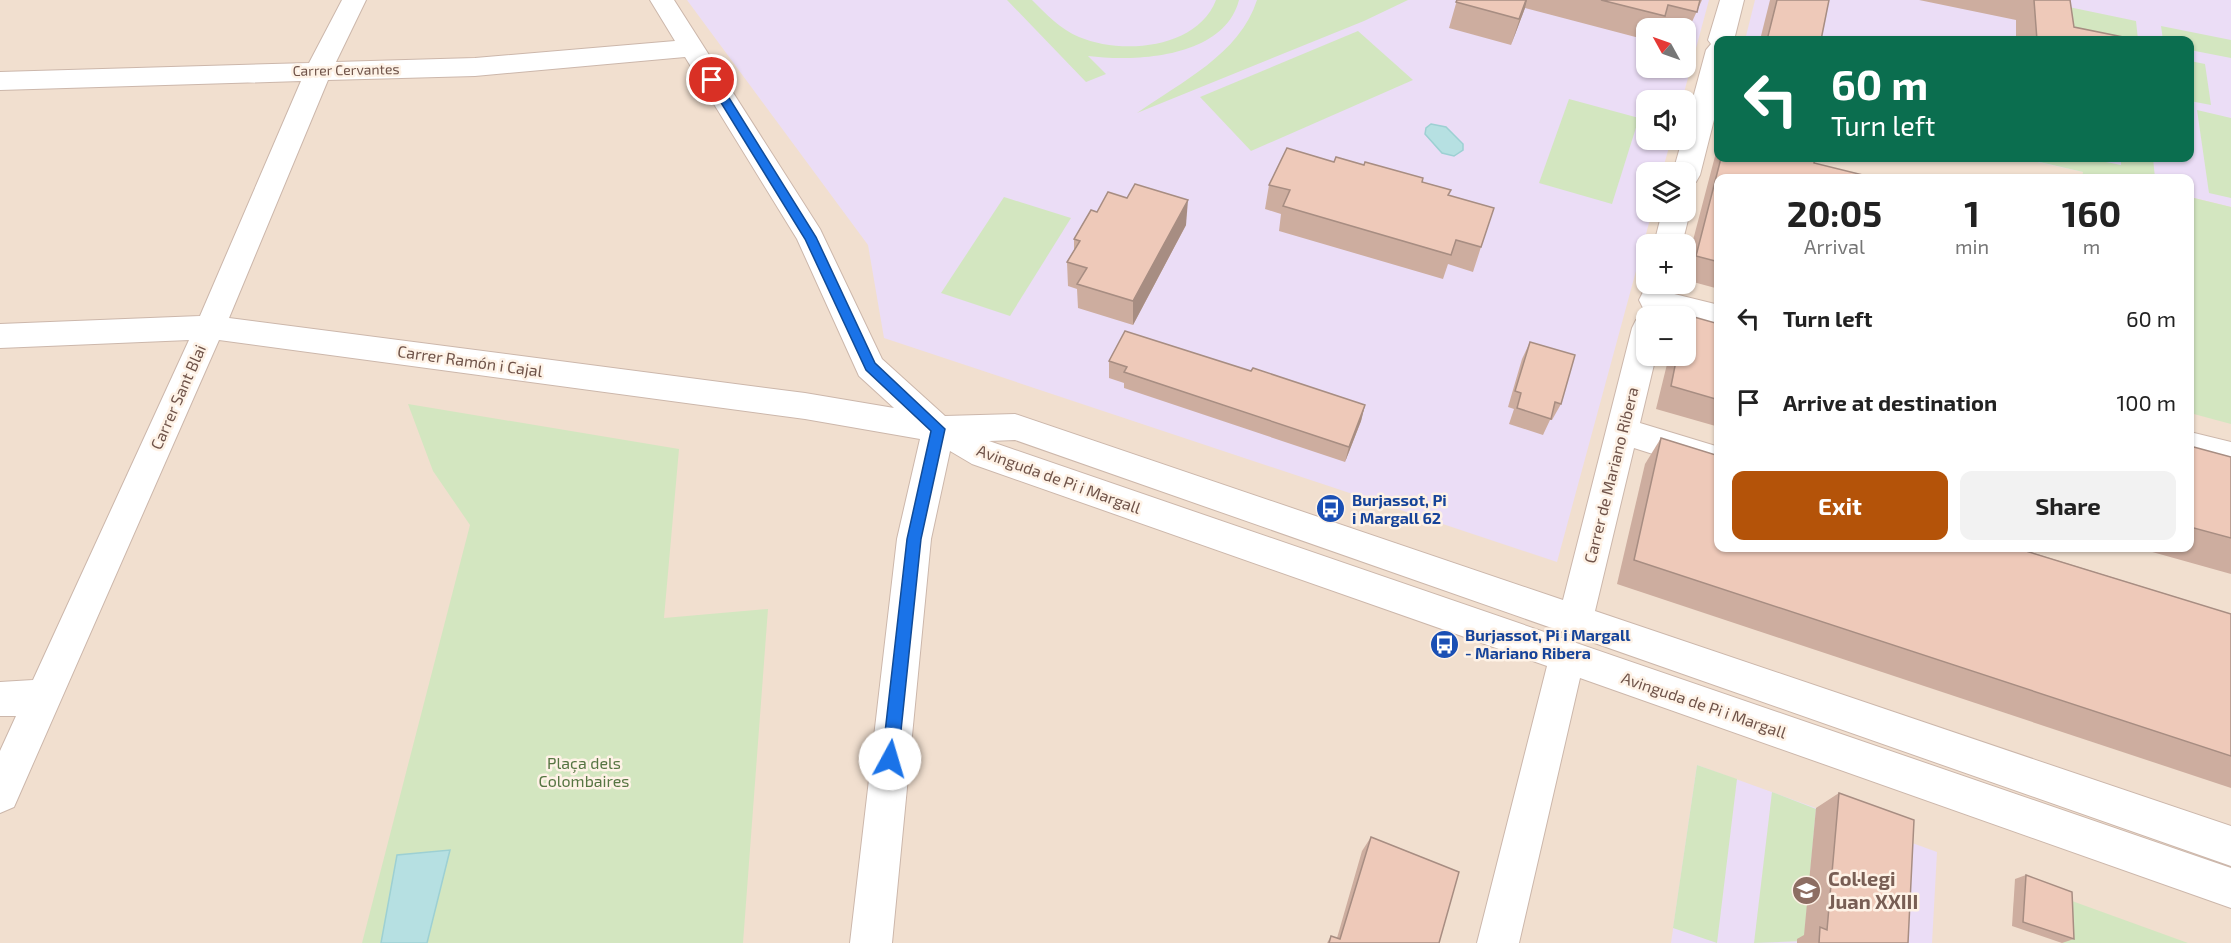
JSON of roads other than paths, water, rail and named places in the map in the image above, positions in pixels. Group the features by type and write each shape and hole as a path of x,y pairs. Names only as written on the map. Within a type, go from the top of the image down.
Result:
{"street":[{"name":"Carrer Sant Blai","path":"0,794 210,327 319,70 354,0"},
{"path":"662,0 810,237 870,367 939,429 914,539 871,943"},
{"path":"1722,36 1732,0"},
{"name":"Carrer Cervantes","path":"0,81 475,67 692,48"},
{"path":"1689,162 1714,69"},
{"path":"1696,314 1714,316"},
{"name":"Carrer Ramón i Cajal","path":"0,336 210,327 793,404 939,429"},
{"name":"Carrer de Mariano Ribera","path":"1498,943 1638,366"},
{"name":"Avinguda de Pi i Margall","path":"939,429 984,454 2231,846"},
{"path":"1622,431 1714,459"},
{"path":"2194,446 2231,456"},
{"name":"Avinguda de Pi i Margall","path":"1571,639 2231,888"},
{"path":"0,699 42,697"}],"water":[{"path":"1431,124 1446,127 1463,144 1463,150 1454,156 1442,153 1425,134 1426,128"},
{"path":"450,850 427,943 381,943 397,855"}],"place":[{"name":"Burjassot, Pi i Margall 62","path":"1331,509"},
{"name":"Burjassot, Pi i Margall - Mariano Ribera","path":"1444,644"},
{"name":"Col·legi Juan XXIII","path":"1807,890"}],"park label":[{"name":"Plaça dels Colombaires","path":"584,772"}]}
